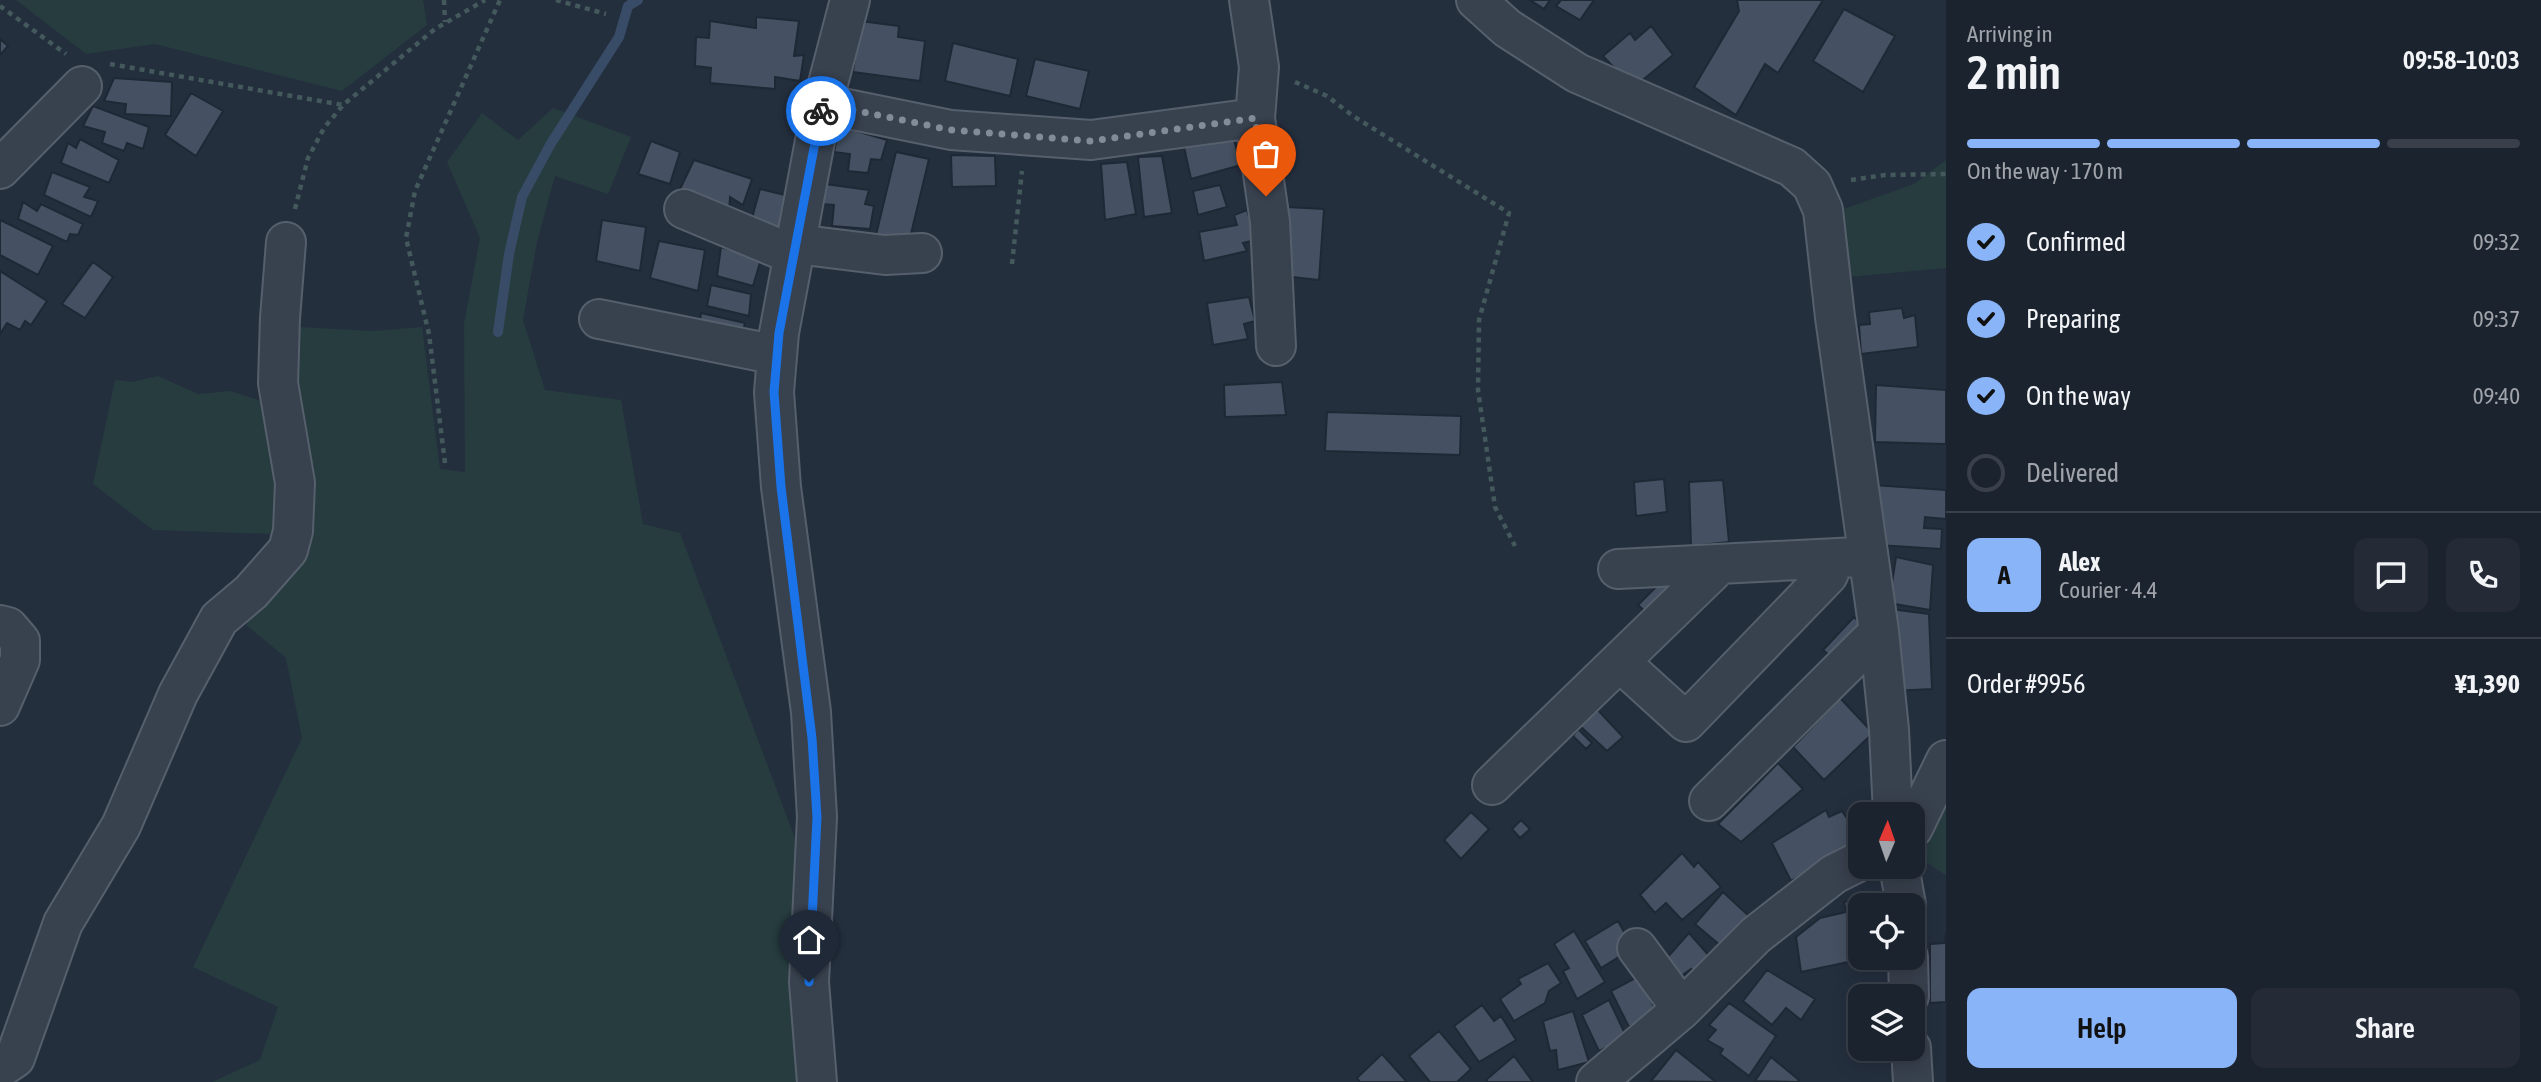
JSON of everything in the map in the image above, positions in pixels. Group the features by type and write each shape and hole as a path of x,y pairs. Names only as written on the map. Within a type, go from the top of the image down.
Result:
{"street":[{"path":"817,1082 809,982 817,817 811,712 781,487 774,392 779,333 823,104 850,0"},
{"path":"1249,0 1259,67 1255,118 1270,222 1276,346"},
{"path":"1476,0 1507,28 1577,73 1792,167 1812,185 1823,210 1835,317 1851,557 1879,632 1889,730 1892,802"},
{"path":"0,169 86,70"},
{"path":"823,104 951,130 1091,141 1255,118"},
{"path":"684,209 795,249 885,255 922,253"},
{"path":"0,1068 15,1058 63,923 121,826 178,694 219,619 251,592 288,550 293,531 295,483 278,383 286,242"},
{"path":"599,319 777,355"},
{"path":"1618,569 1851,557"},
{"path":"1620,662 1686,722 1828,575 1851,557"},
{"path":"1492,785 1720,564"},
{"path":"0,625 8,627 20,641 19,660 0,706"},
{"path":"1709,802 1879,632"},
{"path":"1925,803 1946,760"},
{"path":"1596,1082 1682,1009 1755,935 1834,874 1848,867"},
{"path":"1637,948 1682,1009"},
{"path":"1912,1061 1913,1082"}],"path":[{"path":"444,0 445,23"},
{"path":"286,242 308,159 324,128 343,105 445,23 485,0"},
{"path":"444,463 429,334 406,237 415,191 500,0"},
{"path":"556,0 606,14"},
{"path":"0,6 86,70 343,105"},
{"path":"1259,67 1327,96 1353,116 1508,213 1479,320 1478,390 1495,507 1515,546"},
{"path":"1012,264 1026,136"},
{"path":"1812,185 1885,175 1946,174"}],"green space":[{"path":"16,0 423,0 427,25 342,91 155,44 86,54"},
{"path":"553,108 631,137 608,194 555,176 537,242 523,320 545,390 621,400 643,524 680,533 799,849 803,1082 212,1082 260,1060 278,1007 193,967 302,738 286,658 246,625 298,549 275,534 153,530 93,484 115,380 132,382 158,376 198,394 231,391 270,404 274,366 299,327 373,331 422,327 440,469 465,472 464,324 480,238 447,162 482,113 518,140"},
{"path":"1946,160 1946,268 1848,277 1841,210 1914,184"},
{"path":"1946,744 1946,875 1927,863 1925,858 1925,810"}],"building":[{"path":"1530,0 1550,0 1544,9"},
{"path":"1561,0 1594,0 1580,20 1556,6"},
{"path":"1737,0 1823,0 1778,73 1765,64 1736,115 1694,87 1739,11"},
{"path":"1844,9 1895,36 1863,92 1813,61"},
{"path":"756,17 799,21 794,56 804,55 800,81 775,77 775,89 710,83 711,68 695,66 696,37 709,38 710,21 756,28"},
{"path":"860,21 899,26 898,37 925,41 920,81 853,72"},
{"path":"1651,26 1673,55 1633,88 1603,56 1630,33 1635,40"},
{"path":"0,39 8,46 0,55"},
{"path":"953,43 1018,59 1010,96 945,81"},
{"path":"1035,59 1089,71 1080,109 1026,96"},
{"path":"114,78 172,82 171,116 125,114 126,104 104,101"},
{"path":"191,93 223,111 196,156 165,135"},
{"path":"93,106 149,127 143,149 127,143 124,151 102,143 105,132 83,126"},
{"path":"839,126 887,140 881,160 871,159 868,173 848,171 850,154 834,152"},
{"path":"1232,133 1241,165 1191,179 1184,147"},
{"path":"80,139 119,160 109,183 61,163 68,143 76,148"},
{"path":"651,141 680,152 670,184 638,174"},
{"path":"896,152 929,159 909,242 876,235"},
{"path":"951,155 995,156 996,186 952,187"},
{"path":"1162,156 1172,213 1144,217 1138,157"},
{"path":"694,160 752,179 743,205 730,197 729,213 680,189"},
{"path":"1127,162 1136,214 1105,220 1101,164"},
{"path":"52,172 90,187 84,197 98,201 91,217 44,195"},
{"path":"825,184 869,190 865,204 874,206 870,229 832,226 834,205 821,204"},
{"path":"1220,185 1227,207 1198,215 1193,191"},
{"path":"760,189 789,196 778,235 749,229"},
{"path":"23,202 37,211 41,204 83,224 78,235 70,234 67,242 18,219"},
{"path":"1287,207 1324,209 1319,280 1283,276"},
{"path":"1247,210 1256,240 1243,243 1247,251 1204,261 1199,232 1237,225 1234,215"},
{"path":"0,220 53,246 38,275 0,255"},
{"path":"602,220 646,227 640,271 596,261"},
{"path":"659,241 705,250 698,291 650,278"},
{"path":"721,247 761,259 753,286 717,276"},
{"path":"93,262 113,277 85,318 62,304"},
{"path":"0,271 47,301 31,325 25,321 20,330 7,323 0,334"},
{"path":"711,285 751,294 749,316 707,306"},
{"path":"1249,297 1255,321 1244,324 1248,339 1213,345 1207,303"},
{"path":"1902,308 1904,318 1915,315 1918,347 1861,354 1859,325 1870,324 1869,312"},
{"path":"701,313 745,323 741,339 699,331"},
{"path":"1282,382 1286,415 1225,417 1224,385"},
{"path":"1876,385 1946,390 1946,444 1875,442"},
{"path":"1327,412 1461,416 1460,455 1325,451"},
{"path":"1664,479 1667,512 1636,516 1634,482"},
{"path":"1723,480 1729,542 1691,546 1689,482"},
{"path":"1873,485 1946,490 1946,519 1925,517 1924,528 1942,529 1941,549 1878,545"},
{"path":"1896,557 1933,565 1930,610 1889,603"},
{"path":"1663,580 1674,591 1650,616 1638,605"},
{"path":"1890,609 1929,614 1932,689 1892,691"},
{"path":"1854,617 1861,624 1830,656 1823,650"},
{"path":"1840,698 1873,733 1824,780 1793,747"},
{"path":"1595,707 1623,737 1607,751 1579,725"},
{"path":"1578,729 1592,743 1586,749 1573,736"},
{"path":"1778,763 1803,789 1741,842 1718,824"},
{"path":"1826,810 1829,817 1842,811 1846,817 1848,816 1848,852 1791,881 1772,843"},
{"path":"1471,812 1489,829 1461,859 1444,840"},
{"path":"1521,820 1530,829 1520,838 1512,829"},
{"path":"1682,853 1694,867 1698,862 1721,887 1682,920 1666,903 1655,913 1640,895"},
{"path":"1723,892 1750,917 1721,946 1695,924"},
{"path":"1848,901 1848,962 1801,972 1796,937 1820,918 1846,912 1844,902"},
{"path":"1618,921 1633,948 1601,968 1585,941"},
{"path":"1574,931 1605,982 1577,999 1563,971 1569,968 1554,944"},
{"path":"1946,932 1946,1002 1930,1003 1930,944 1944,943"},
{"path":"1689,933 1711,958 1698,973 1691,969 1681,976 1665,960"},
{"path":"1548,963 1561,983 1549,991 1545,1003 1514,1021 1500,999 1521,984 1518,979"},
{"path":"1767,970 1815,999 1801,1020 1786,1008 1772,1025 1743,1001"},
{"path":"1639,976 1657,1013 1629,1027 1611,991"},
{"path":"1609,1000 1627,1038 1599,1051 1582,1015"},
{"path":"1729,1003 1776,1036 1749,1076 1720,1054 1723,1049 1707,1040 1716,1030 1709,1025"},
{"path":"1482,1005 1494,1021 1501,1016 1516,1040 1479,1062 1454,1026"},
{"path":"1573,1011 1589,1062 1558,1070 1556,1050 1550,1051 1543,1021"},
{"path":"1439,1031 1471,1069 1457,1082 1430,1082 1409,1056"},
{"path":"1676,1050 1716,1082 1651,1081"},
{"path":"1382,1054 1407,1082 1360,1082 1357,1078"},
{"path":"1514,1056 1533,1082 1486,1080"},
{"path":"1771,1057 1799,1080 1755,1081"}],"waterway":[{"path":"498,332 509,254 522,197 550,145 619,37 628,6 638,0"}],"way so far":[{"path":"821,111 823,104 951,130 1091,141 1255,118 1266,196"}],"route":[{"path":"809,982 817,817 811,712 781,487 774,392 779,333 821,111"}]}
